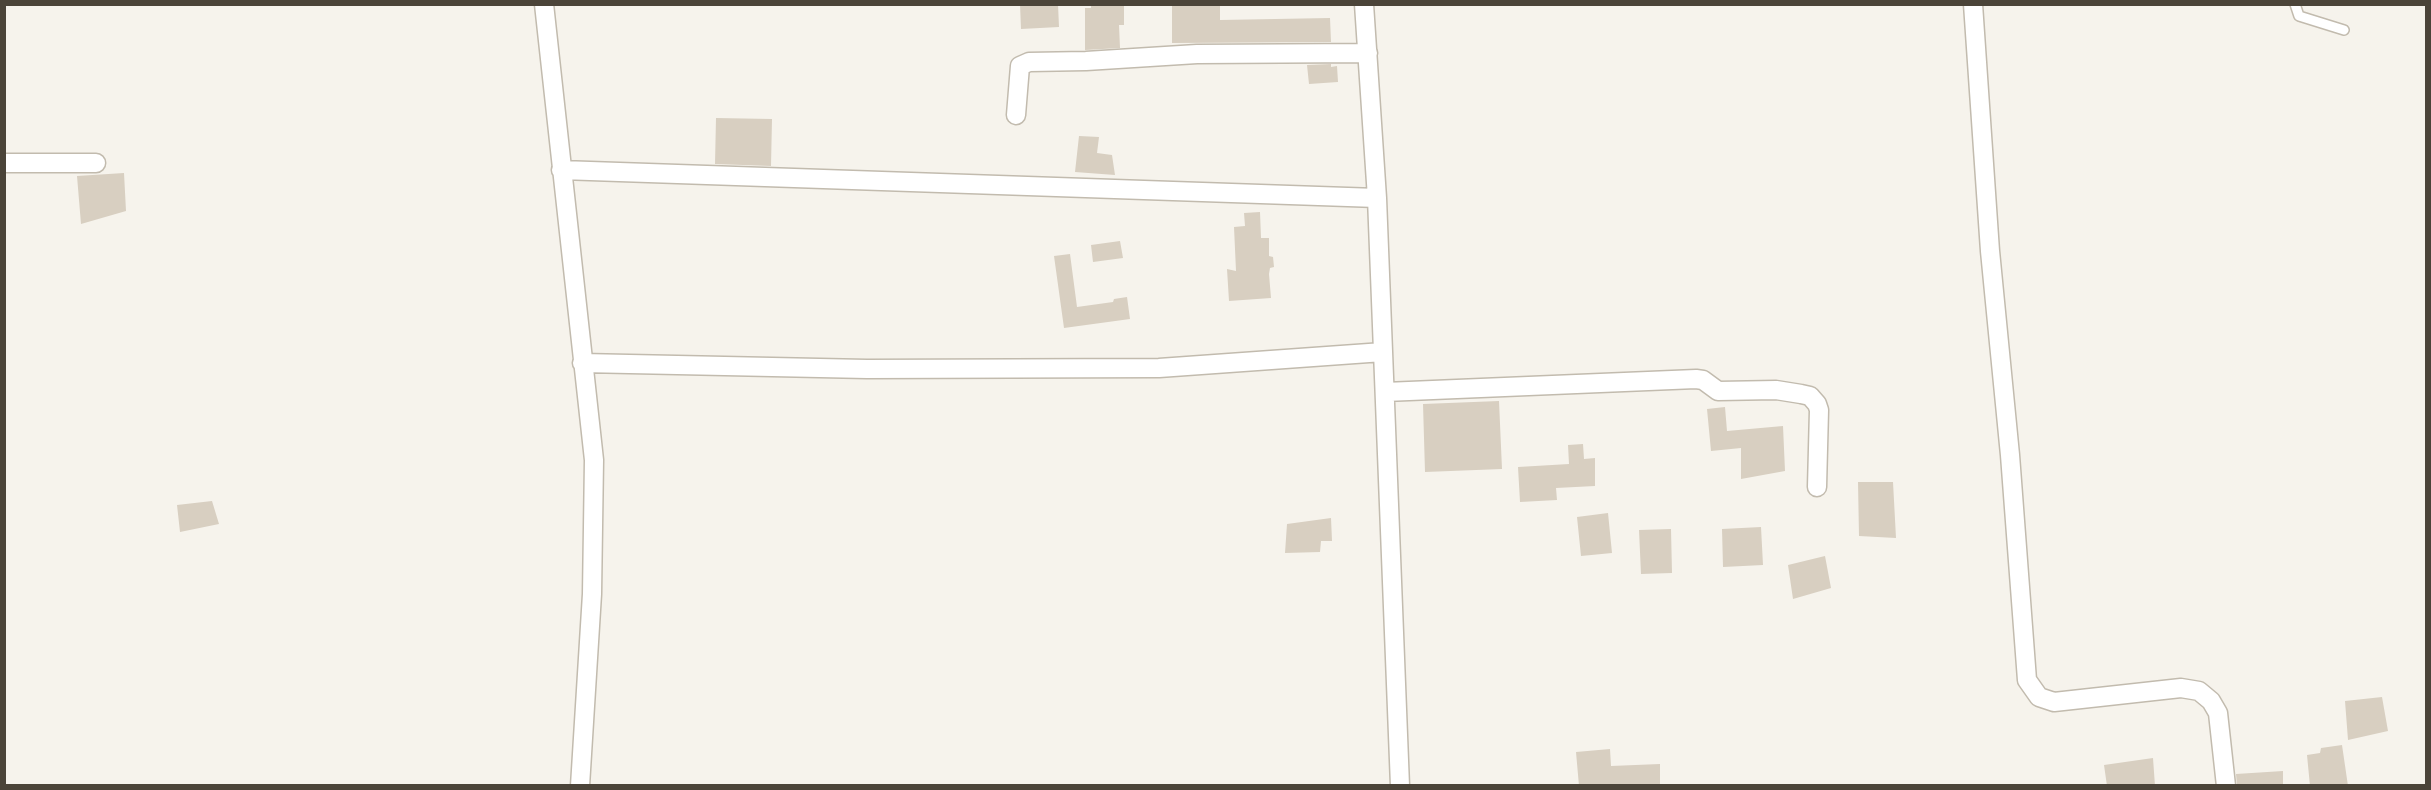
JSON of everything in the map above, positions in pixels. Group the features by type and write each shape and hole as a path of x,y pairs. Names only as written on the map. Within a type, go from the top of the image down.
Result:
{"street":[{"path":"544,4 594,460 592,594 580,786"},
{"path":"1364,4 1377,198 1400,786"},
{"path":"1973,4 1990,252 2010,455 2027,680 2039,697 2054,702 2181,688 2199,691 2211,701 2218,713 2226,786"},
{"path":"1016,115 1020,66 1029,62 1197,54 1368,53"},
{"path":"4,163 96,163"},
{"path":"561,170 1377,198"},
{"path":"582,363 867,369 1159,368 1383,352"},
{"path":"1385,392 1696,379 1703,380 1718,391 1776,390 1801,394 1809,396 1817,404 1819,410 1817,487"}],"lane":[{"path":"2295,4 2298,16 2344,30"}],"building":[{"path":"1020,4 1058,4 1059,27 1021,29"},
{"path":"1091,4 1124,4 1124,25 1119,25 1120,48 1085,50 1085,8 1091,8"},
{"path":"1172,4 1220,4 1220,20 1330,18 1331,42 1172,43"},
{"path":"1331,64 1331,67 1337,66 1338,82 1309,84 1307,65"},
{"path":"716,118 772,119 771,166 715,164"},
{"path":"1079,136 1099,137 1097,153 1112,155 1115,175 1075,172"},
{"path":"124,173 126,211 81,224 77,176"},
{"path":"1260,212 1261,238 1269,238 1269,256 1273,257 1274,267 1270,268 1269,274 1271,298 1229,301 1227,269 1236,271 1234,227 1245,226 1244,213"},
{"path":"1120,241 1123,258 1093,262 1091,245"},
{"path":"1070,254 1077,307 1113,302 1114,299 1127,297 1130,319 1064,328 1054,256"},
{"path":"1499,401 1502,469 1425,472 1423,404"},
{"path":"1725,407 1727,431 1783,426 1785,471 1741,479 1741,448 1711,451 1707,409"},
{"path":"1583,444 1584,459 1595,458 1595,486 1556,488 1557,500 1520,502 1518,467 1569,464 1568,445"},
{"path":"1858,482 1893,482 1896,538 1859,536"},
{"path":"212,501 219,524 180,532 177,505"},
{"path":"1608,513 1612,553 1581,556 1577,517"},
{"path":"1331,518 1332,541 1321,541 1320,552 1285,553 1287,524"},
{"path":"1761,527 1763,565 1723,567 1722,529"},
{"path":"1671,529 1672,573 1641,574 1639,530"},
{"path":"1825,556 1831,588 1793,599 1788,565"},
{"path":"2382,697 2388,731 2348,740 2345,701"},
{"path":"2342,745 2348,786 2310,786 2307,755 2320,753 2321,748"},
{"path":"1610,749 1611,766 1660,764 1660,786 1579,786 1576,752"},
{"path":"2153,758 2155,786 2107,786 2104,765"},
{"path":"2283,771 2283,786 2237,786 2236,774"}]}
